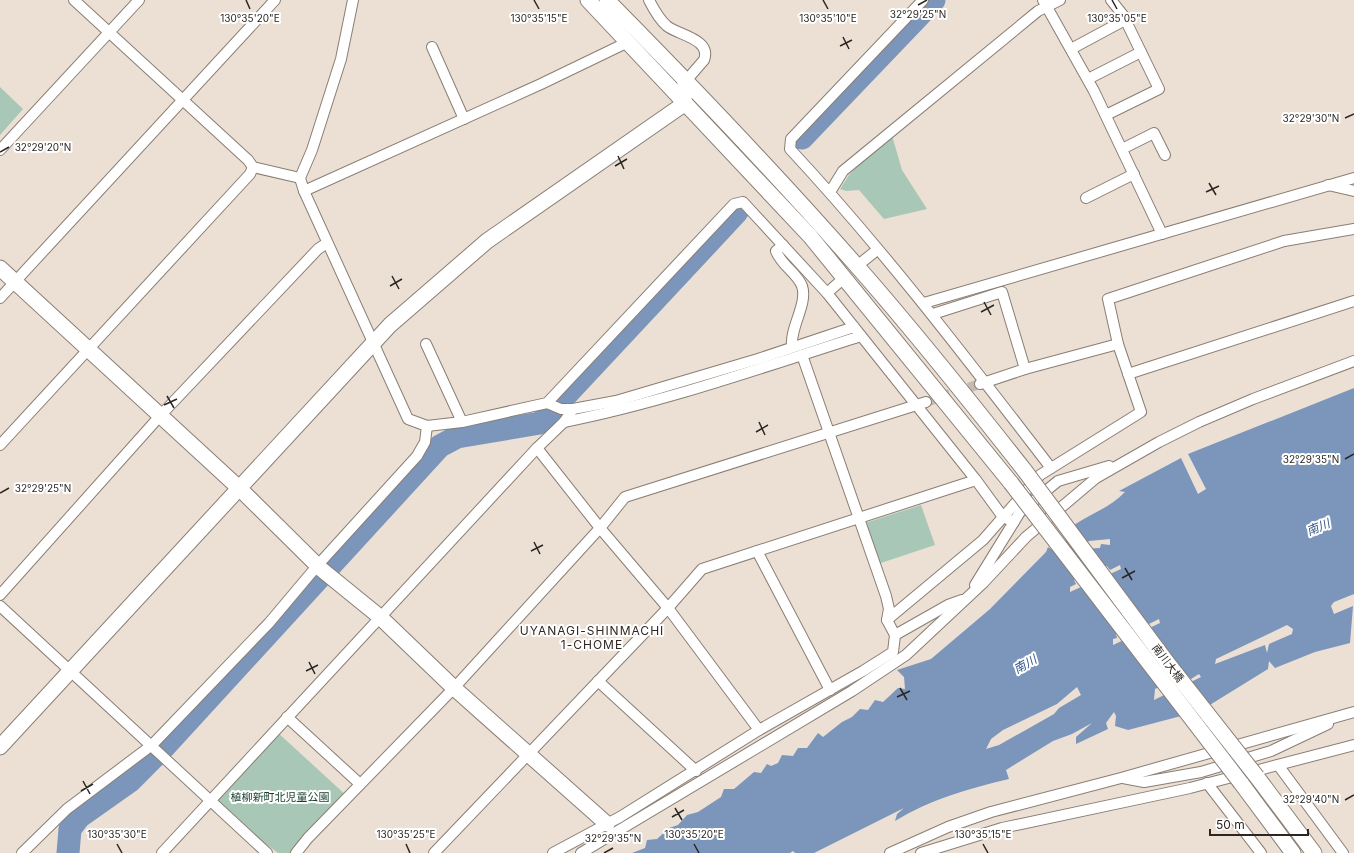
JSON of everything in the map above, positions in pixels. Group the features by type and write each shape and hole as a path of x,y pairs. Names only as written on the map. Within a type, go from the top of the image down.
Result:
{"street":[{"path":"74,0 248,160 253,167 300,178"},
{"path":"0,150 139,0"},
{"path":"0,298 275,0"},
{"path":"353,0 341,59 312,150 300,178 304,191 327,243 408,419 427,426 462,422 548,404 561,409 573,409 616,402 758,360 792,346 854,327"},
{"name":"南川大橋","path":"588,0 684,104 767,189 810,236 1011,483 1294,853"},
{"name":"南川大橋","path":"607,0 760,158 857,266 949,376 1025,471 1169,665 1258,777 1314,853"},
{"path":"0,747 373,342 390,326 487,241 684,104 685,82 706,56 698,40 666,25 649,0"},
{"path":"923,0 791,140 790,149 830,192 924,303 983,383 1051,468"},
{"path":"830,192 842,172 1046,3 1060,0"},
{"path":"1106,115 1159,89 1126,20 1111,0"},
{"path":"1046,3 1088,79 1162,234"},
{"path":"1071,49 1126,20"},
{"path":"304,191 464,119 626,42"},
{"path":"432,47 464,119"},
{"path":"1088,79 1141,52"},
{"path":"1122,149 1154,133 1165,155"},
{"path":"0,445 250,174 253,167"},
{"path":"1086,198 1134,174"},
{"path":"924,303 1354,178"},
{"path":"1326,185 1354,191"},
{"path":"548,404 734,204 742,202 827,293 861,336 921,403 1003,517 1014,522"},
{"path":"887,620 983,540 1040,475 1141,412 1118,344 1108,299 1284,241 1354,229"},
{"path":"0,595 160,417 318,249 327,243"},
{"path":"783,245 776,251 778,258 802,284 803,293 791,338 792,346"},
{"path":"857,266 878,250"},
{"path":"0,268 160,417 239,488 323,571 380,617 454,688 607,824"},
{"path":"827,293 844,278"},
{"path":"933,314 1002,292 1025,369"},
{"path":"1128,374 1354,301"},
{"path":"564,422 617,411 861,336"},
{"path":"426,344 462,422"},
{"path":"983,383 1025,369 1118,344"},
{"path":"553,853 607,824 696,771 758,730 830,690 893,652 895,635 887,620 889,609 886,596 802,355"},
{"path":"581,853 852,691 906,655 967,598 1026,537 1096,478 1159,442 1199,422 1253,399 1354,361"},
{"path":"296,853 360,784 454,688 600,528 625,497 921,403"},
{"path":"162,853 211,802 537,448 564,422 573,409"},
{"path":"22,853 67,809 155,749 270,623 323,571 417,456 425,442 427,426"},
{"path":"537,448 600,528 668,608 758,730"},
{"path":"895,635 948,605 967,598 1020,512 1058,481 1126,460"},
{"path":"434,853 668,608 702,569 976,480"},
{"path":"757,551 830,690"},
{"path":"0,606 267,853"},
{"path":"598,681 696,771"},
{"path":"890,853 948,827 992,812 1121,778 1354,712"},
{"path":"1121,778 1144,782 1201,772 1271,751 1327,725 1338,716"},
{"path":"288,717 360,784"},
{"path":"921,853 1002,828 1190,788 1354,745"},
{"path":"1278,765 1343,853"},
{"path":"1207,783 1260,853"}],"green space":[{"path":"0,87 23,109 0,135"},
{"path":"891,132 902,170 927,209 884,219 859,190 846,191 840,189 849,175"},
{"path":"921,505 935,545 878,564 865,523"},
{"name":"植柳新町北児童公園","path":"276,731 348,797 297,853 278,853 211,802"}],"water":[{"name":"南川","path":"1354,388 1354,594 1334,602 1331,606 1334,614 1353,606 1350,643 1315,652 1275,668 1269,661 1268,669 1200,711 1128,730 1115,726 1116,716 1114,712 1106,723 1108,729 1076,744 1076,737 1092,723 1072,734 1053,741 1006,770 1009,779 980,786 936,801 895,821 897,814 904,808 814,853 795,853 793,851 790,853 632,853 645,848 647,840 657,839 669,828 678,825 687,815 698,812 721,797 724,789 734,789 754,772 761,773 767,764 771,766 778,763 782,755 793,756 798,748 807,748 818,733 823,737 842,722 852,717 860,709 868,710 875,700 883,702 898,688 905,689 904,677 897,670 931,659 990,609 1046,552 1048,547 1054,551 1066,544 1065,532 1072,526 1111,504 1125,492 1119,491 1181,458 1198,494 1206,489 1188,454","holes":["1110,539 1110,545 1101,544 1100,548 1080,549 1089,541","1120,565 1121,569 1070,592 1070,587 1076,584 1074,580 1107,566 1110,570","1159,619 1160,623 1113,645 1113,639 1117,638 1116,634 1145,620 1149,624","1287,625 1293,629 1292,634 1269,644 1267,653 1265,645 1215,664 1216,659","1199,674 1201,677 1154,700 1155,689 1186,675 1191,679","1077,687 1081,695 1059,708 1054,714 999,745 986,749 991,739 1003,730 1057,704"]}],"waterway":[{"path":"802,138 934,0"},
{"path":"68,853 70,829 79,817 130,781 166,745 440,446 457,437 540,423 737,212"}],"tunnel":[{"path":"926,402 980,384"}],"district":[{"name":"UYANAGI-SHINMACHI 1-CHOME","path":"592,637"}]}
